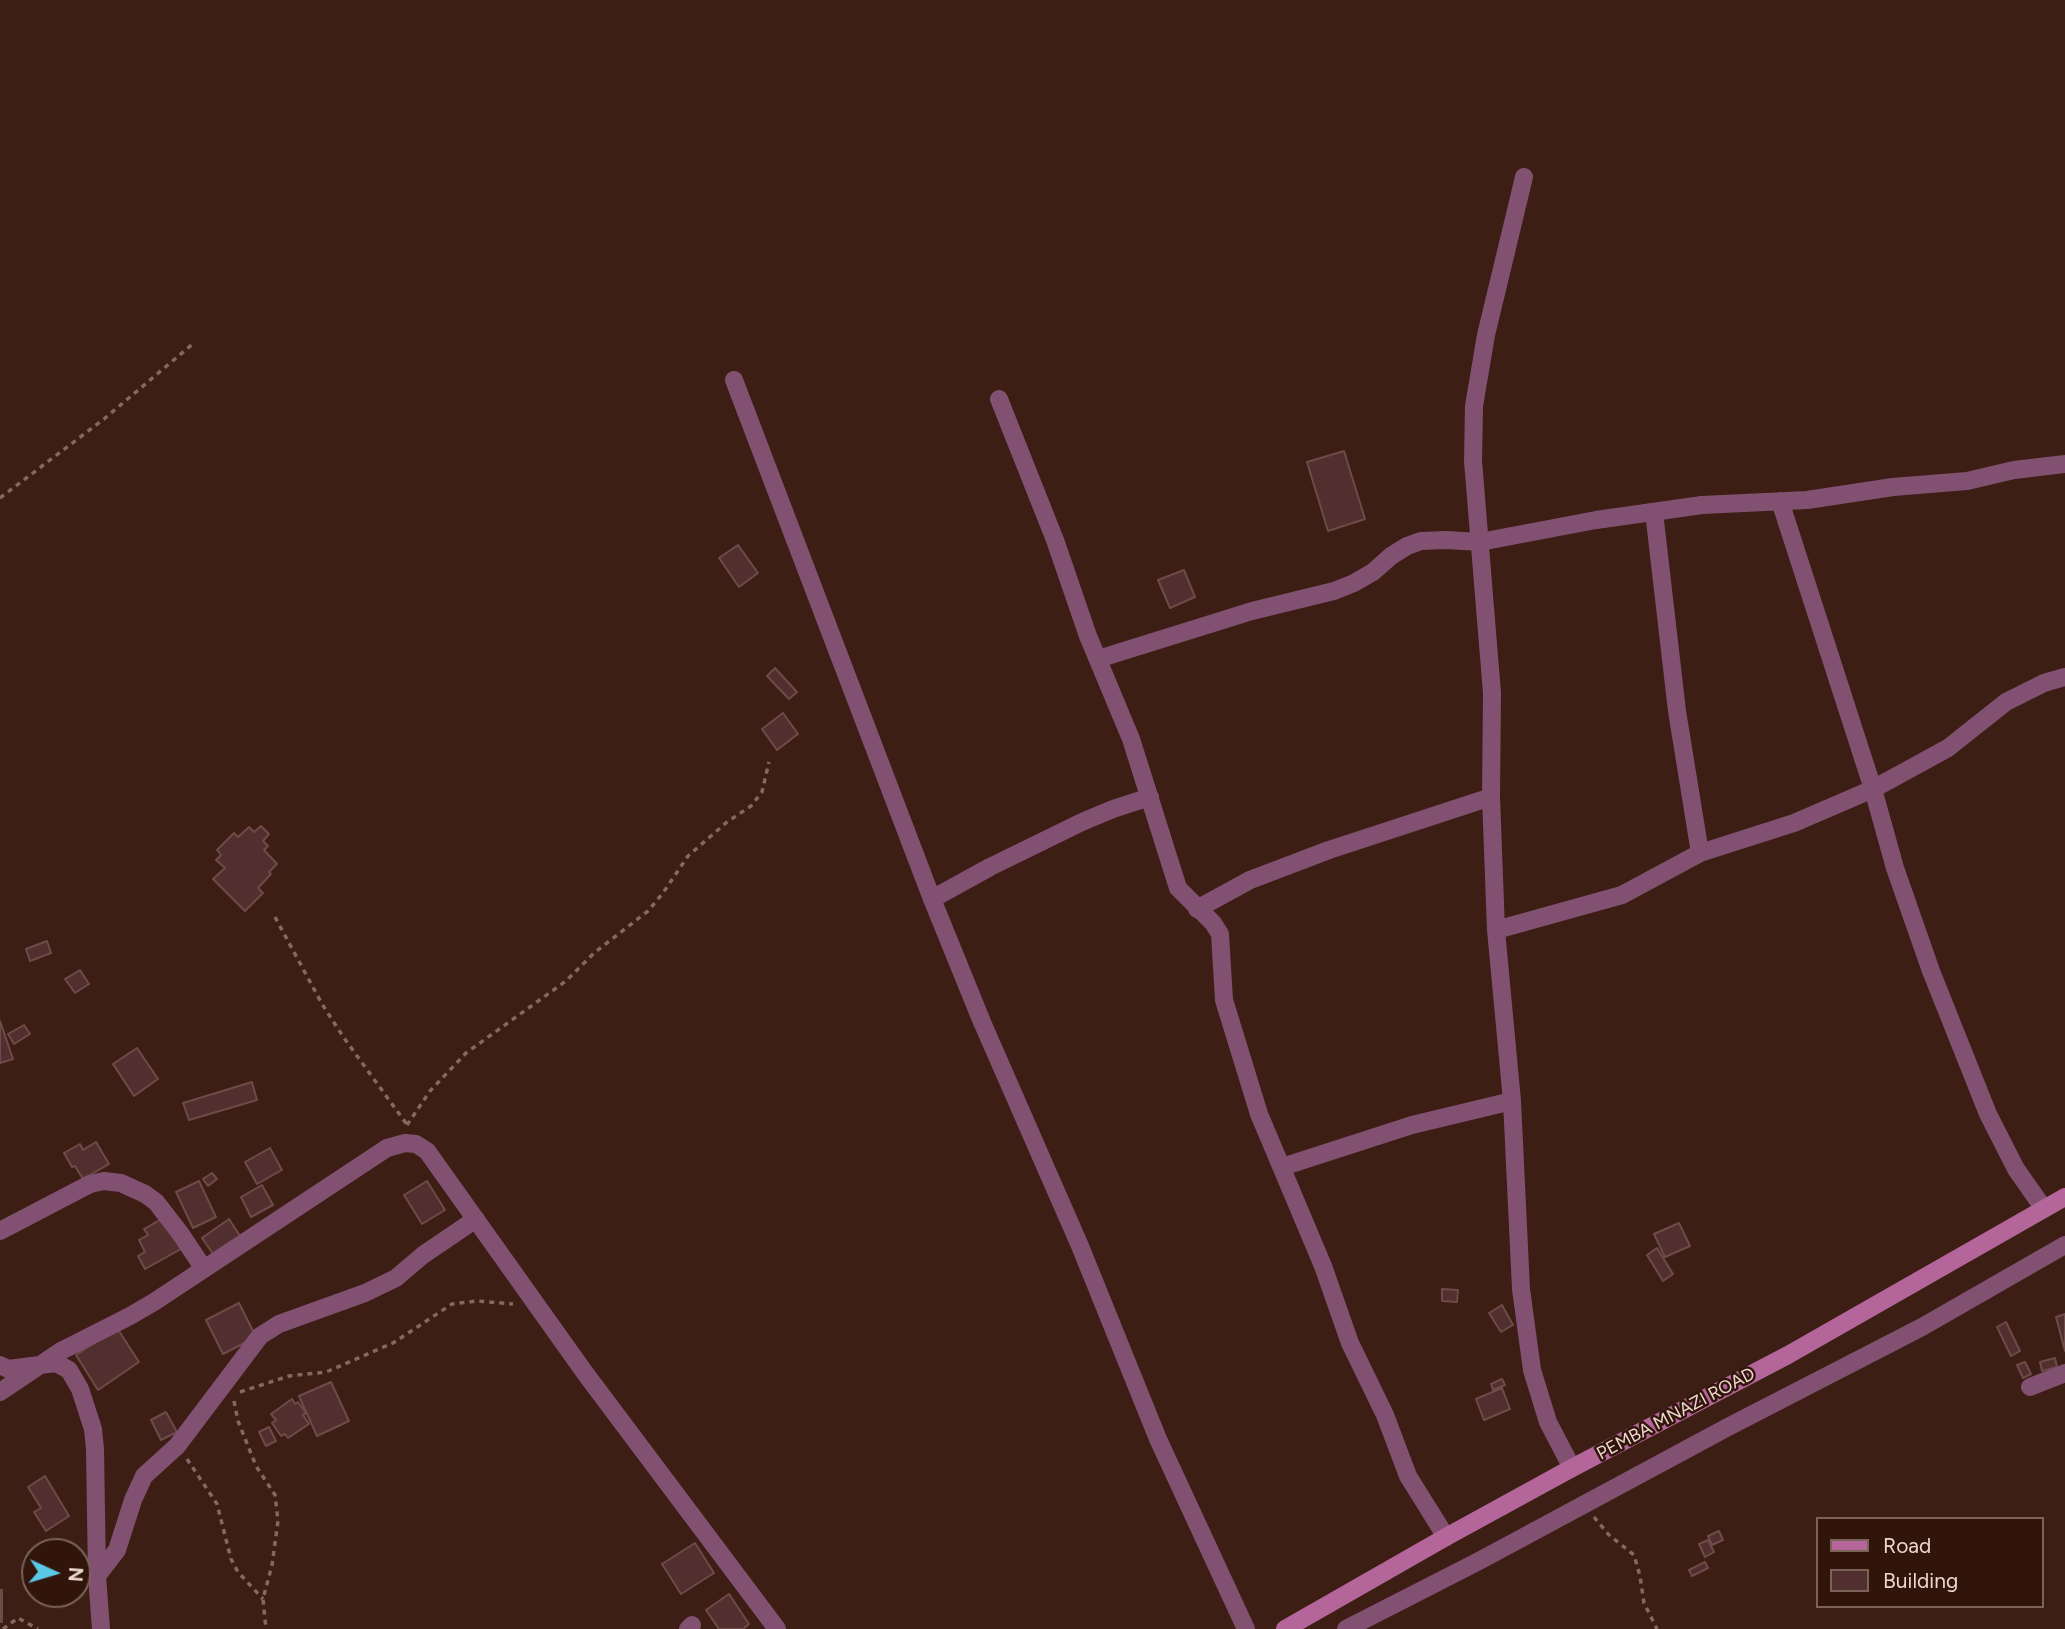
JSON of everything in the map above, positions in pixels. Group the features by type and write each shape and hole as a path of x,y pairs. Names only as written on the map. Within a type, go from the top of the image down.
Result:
{"main road":[{"name":"PEMBA MNAZI ROAD","path":"1285,1629 1572,1468 1788,1355 2065,1197"}],"street":[{"path":"1524,177 1486,335 1474,407 1473,461 1492,693 1491,797 1496,930 1512,1101 1521,1289 1532,1370 1548,1422 1572,1468"},
{"path":"734,380 932,899 982,1022 1080,1246 1158,1439 1246,1629"},
{"path":"999,399 1130,739 1178,888 1213,923 1220,934 1224,1000 1259,1114 1323,1266 1350,1343 1385,1415 1408,1476 1446,1537"},
{"path":"1098,659 1252,611 1334,591 1354,583 1373,572 1391,556 1421,541 1480,542 1596,520 1702,505 1807,500 1893,487 1967,481 2014,470 2065,464"},
{"path":"1780,501 1873,789 1895,868 1931,971 1988,1114 2016,1170 2044,1209"},
{"path":"1654,512 1677,711 1700,853"},
{"path":"1496,930 1622,895 1700,853 1794,824 1873,789 1948,748 2006,702 2044,683 2065,677"},
{"path":"932,899 1082,822 1150,797"},
{"path":"1197,908 1250,880 1295,863 1491,797"},
{"path":"1282,1167 1412,1125 1512,1101"},
{"path":"0,1392 68,1346 130,1316 387,1148 405,1143 416,1144 427,1151 585,1373 777,1629"},
{"path":"0,1231 90,1184 104,1181 121,1183 156,1202 204,1269"},
{"path":"97,1576 117,1550 144,1476 177,1446 260,1336 279,1324 365,1293 396,1278 423,1255 476,1219"},
{"path":"1346,1629 1479,1562 1728,1427 1922,1327 2065,1245"},
{"path":"0,1365 8,1369 56,1363 69,1370 80,1389 93,1429 101,1629"},
{"path":"2030,1387 2065,1373"}],"path":[{"path":"0,498 104,419 195,342"},
{"path":"407,1125 430,1091 466,1053 566,981 594,953 648,911 688,856 727,822 751,806 762,792 769,762"},
{"path":"275,917 322,1004 407,1125 416,1144"},
{"path":"266,1629 263,1599 272,1565 278,1521 275,1495 257,1466 242,1433 232,1395 289,1376 326,1372 393,1343 452,1304 477,1301 538,1304"},
{"path":"177,1446 217,1504 231,1559 238,1572 263,1599"},
{"path":"1586,1503 1600,1526 1634,1555 1644,1603 1657,1629"},
{"path":"3,1629 18,1619 38,1629"}],"building":[{"path":"1344,451 1365,519 1328,531 1307,462"},
{"path":"738,545 758,573 739,587 719,558"},
{"path":"1184,570 1195,597 1170,608 1158,580"},
{"path":"775,668 797,692 789,699 767,676"},
{"path":"783,713 798,734 777,750 762,729"},
{"path":"261,826 269,834 263,841 268,846 264,850 277,864 258,888 263,893 245,911 213,879 225,868 216,860 221,855 217,850 234,833 238,837 249,827 254,832"},
{"path":"47,941 51,953 30,961 26,949"},
{"path":"80,970 89,984 75,993 65,979"},
{"path":"0,1021 13,1059 0,1063"},
{"path":"24,1025 30,1034 14,1044 8,1034"},
{"path":"137,1048 158,1079 134,1096 113,1064"},
{"path":"252,1082 257,1100 189,1120 183,1103"},
{"path":"96,1142 109,1164 83,1179 64,1153 80,1144 83,1150"},
{"path":"270,1148 282,1170 257,1184 245,1162"},
{"path":"212,1173 217,1179 208,1186 203,1179"},
{"path":"199,1181 216,1217 193,1228 176,1192"},
{"path":"427,1181 445,1210 422,1224 404,1195"},
{"path":"262,1185 273,1205 251,1217 241,1197"},
{"path":"163,1218 181,1249 145,1269 138,1256 145,1252 139,1240 148,1235 144,1229"},
{"path":"229,1219 240,1236 213,1254 202,1238"},
{"path":"1679,1223 1690,1246 1665,1257 1654,1234"},
{"path":"1657,1248 1673,1274 1663,1281 1647,1255"},
{"path":"1442,1289 1458,1290 1457,1302 1442,1301"},
{"path":"239,1303 256,1337 223,1354 206,1320"},
{"path":"1502,1305 1513,1325 1501,1332 1489,1313"},
{"path":"2065,1314 2065,1351 2056,1317"},
{"path":"2006,1322 2020,1351 2011,1356 1997,1327"},
{"path":"117,1328 139,1362 98,1390 76,1355"},
{"path":"2055,1358 2057,1367 2042,1371 2040,1362"},
{"path":"2025,1362 2031,1374 2023,1378 2017,1365"},
{"path":"1502,1379 1505,1385 1493,1390 1491,1384"},
{"path":"331,1382 349,1421 317,1436 299,1396"},
{"path":"1502,1388 1510,1409 1484,1420 1476,1399"},
{"path":"292,1399 295,1404 298,1402 306,1413 303,1415 309,1424 288,1438 285,1434 281,1436 272,1423 276,1420 271,1414"},
{"path":"166,1412 177,1432 161,1440 151,1420"},
{"path":"269,1427 276,1441 266,1446 259,1432"},
{"path":"45,1476 69,1516 46,1531 34,1512 41,1508 28,1487"},
{"path":"1719,1531 1723,1540 1712,1545 1708,1536"},
{"path":"1708,1540 1714,1552 1705,1557 1699,1544"},
{"path":"695,1543 714,1573 681,1594 662,1564"},
{"path":"1705,1562 1708,1568 1692,1576 1689,1570"},
{"path":"2,1590 2,1622 0,1622"},
{"path":"729,1594 749,1624 743,1629 719,1629 706,1610"}]}
